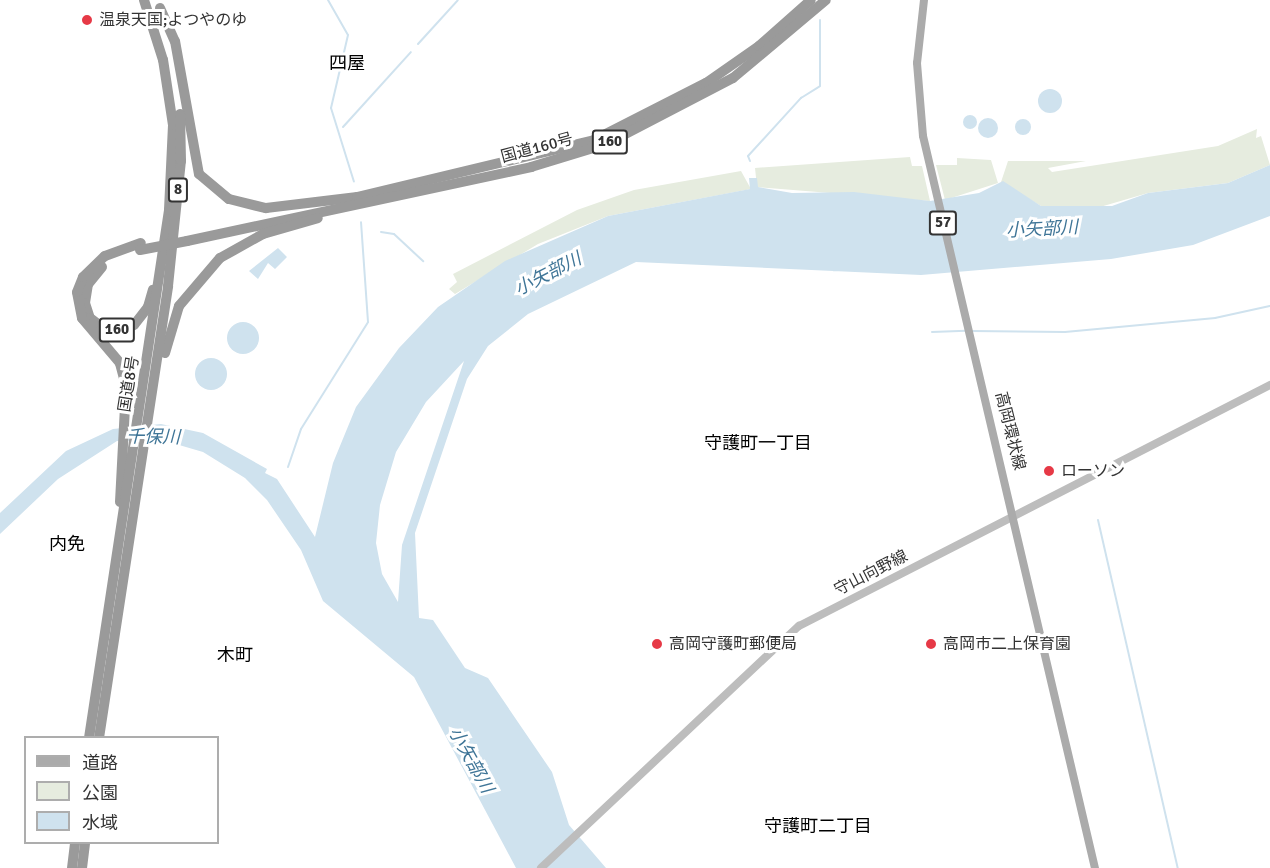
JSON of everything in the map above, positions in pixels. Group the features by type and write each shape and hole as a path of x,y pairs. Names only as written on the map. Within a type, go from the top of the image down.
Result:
{"highway":[{"name":"国道8号","path":"144,0 163,60 173,125 153,381"},
{"name":"国道160号","path":"357,201 594,140 706,83 759,46 811,0"},
{"name":"国道160号","path":"357,201 531,167 606,144 733,78 826,0"},
{"name":"国道8号","path":"99,736 133,520 128,492 153,381 181,161 178,84 158,4"},
{"name":"160","path":"158,4 175,41 191,155 208,185 229,199 266,208 357,201"},
{"name":"160","path":"89,736 128,492 126,386 120,363 82,318 77,292 83,277 105,256 140,246 357,201"},
{"name":"160","path":"153,381 179,306 220,258 263,234 357,201"},
{"name":"160","path":"140,246 103,266 88,284 86,311 102,327 115,331 134,325 148,307 167,221"},
{"path":"72,868 75,844"},
{"path":"82,868 85,844"}],"main road":[{"name":"高岡環状線","path":"924,0 917,63 922,136 1015,515 1095,868"},
{"name":"守山向野線","path":"541,868 799,627 1270,385"}],"green space":[{"path":"1257,129 1256,138 1261,136 1270,165 1228,183 1148,193 1100,207 1041,206 1001,182 1008,161 1086,161 1048,168 1052,172 1218,146"},
{"path":"910,157 912,166 922,166 930,201 757,187 755,168"},
{"path":"957,158 991,160 998,183 945,200 936,165 957,165"},
{"path":"741,171 751,189 608,216 538,244 455,294 449,289 457,282 453,274 577,210 634,190"}],"water":[{"path":"1050,89 1059,92 1062,101 1059,110 1050,113 1041,110 1038,101 1041,92"},
{"path":"967,115 973,115 977,122 973,129 967,129 963,125 963,119"},
{"path":"988,118 995,121 998,128 995,135 988,138 981,135 978,128 981,121"},
{"path":"1020,119 1026,119 1031,127 1029,133 1020,135 1015,130 1015,124"},
{"path":"1270,165 1270,216 1193,245 1111,259 921,275 636,262 528,314 488,346 467,379 415,533 419,618 433,620 465,668 488,678 552,772 569,825 606,868 516,868 414,677 323,601 301,550 267,500 245,478 203,452 162,440 117,441 58,479 0,534 0,513 66,451 113,429 161,424 203,433 267,469 265,473 277,479 315,537 333,463 356,407 399,348 438,307 505,261 608,216 750,189 749,178 757,178 758,187 792,193 854,192 930,201 979,193 1003,181 1041,206 1112,206 1148,193 1228,183","holes":["464,361 402,545 398,602 382,574 376,543 380,505 396,452 426,402"]},
{"path":"278,248 287,257 275,269 268,263 258,279 249,271"},
{"path":"243,322 254,327 259,338 254,349 243,354 232,349 227,338 232,327"},
{"path":"211,358 222,363 227,374 222,385 211,390 200,385 195,374 200,363"}],"waterway":[{"path":"328,0 348,35 331,108 354,182"},
{"path":"418,44 458,0"},
{"path":"750,161 748,156 801,98 820,86 820,20"},
{"path":"343,127 411,52"},
{"path":"288,467 301,429 368,322 361,222"},
{"path":"381,232 394,234 423,261"},
{"path":"972,331 1065,332 1215,318 1270,306"},
{"path":"932,332 966,331"},
{"path":"1098,520 1178,868"}],"place":[{"name":"温泉天国;よつやのゆ","path":"87,20"},
{"name":"ローソン","path":"1049,471"},
{"name":"高岡守護町郵便局","path":"657,644"},
{"name":"高岡市二上保育園","path":"931,644"}],"district":[{"name":"四屋","path":"347,63"},
{"name":"守護町一丁目","path":"758,443"},
{"name":"内免","path":"67,544"},
{"name":"木町","path":"235,655"},
{"name":"守護町二丁目","path":"818,826"}],"water label":[{"name":"小矢部川","path":"1042,229"},
{"name":"小矢部川","path":"548,274"},
{"name":"千保川","path":"153,437"},
{"name":"小矢部川","path":"471,760"}]}
